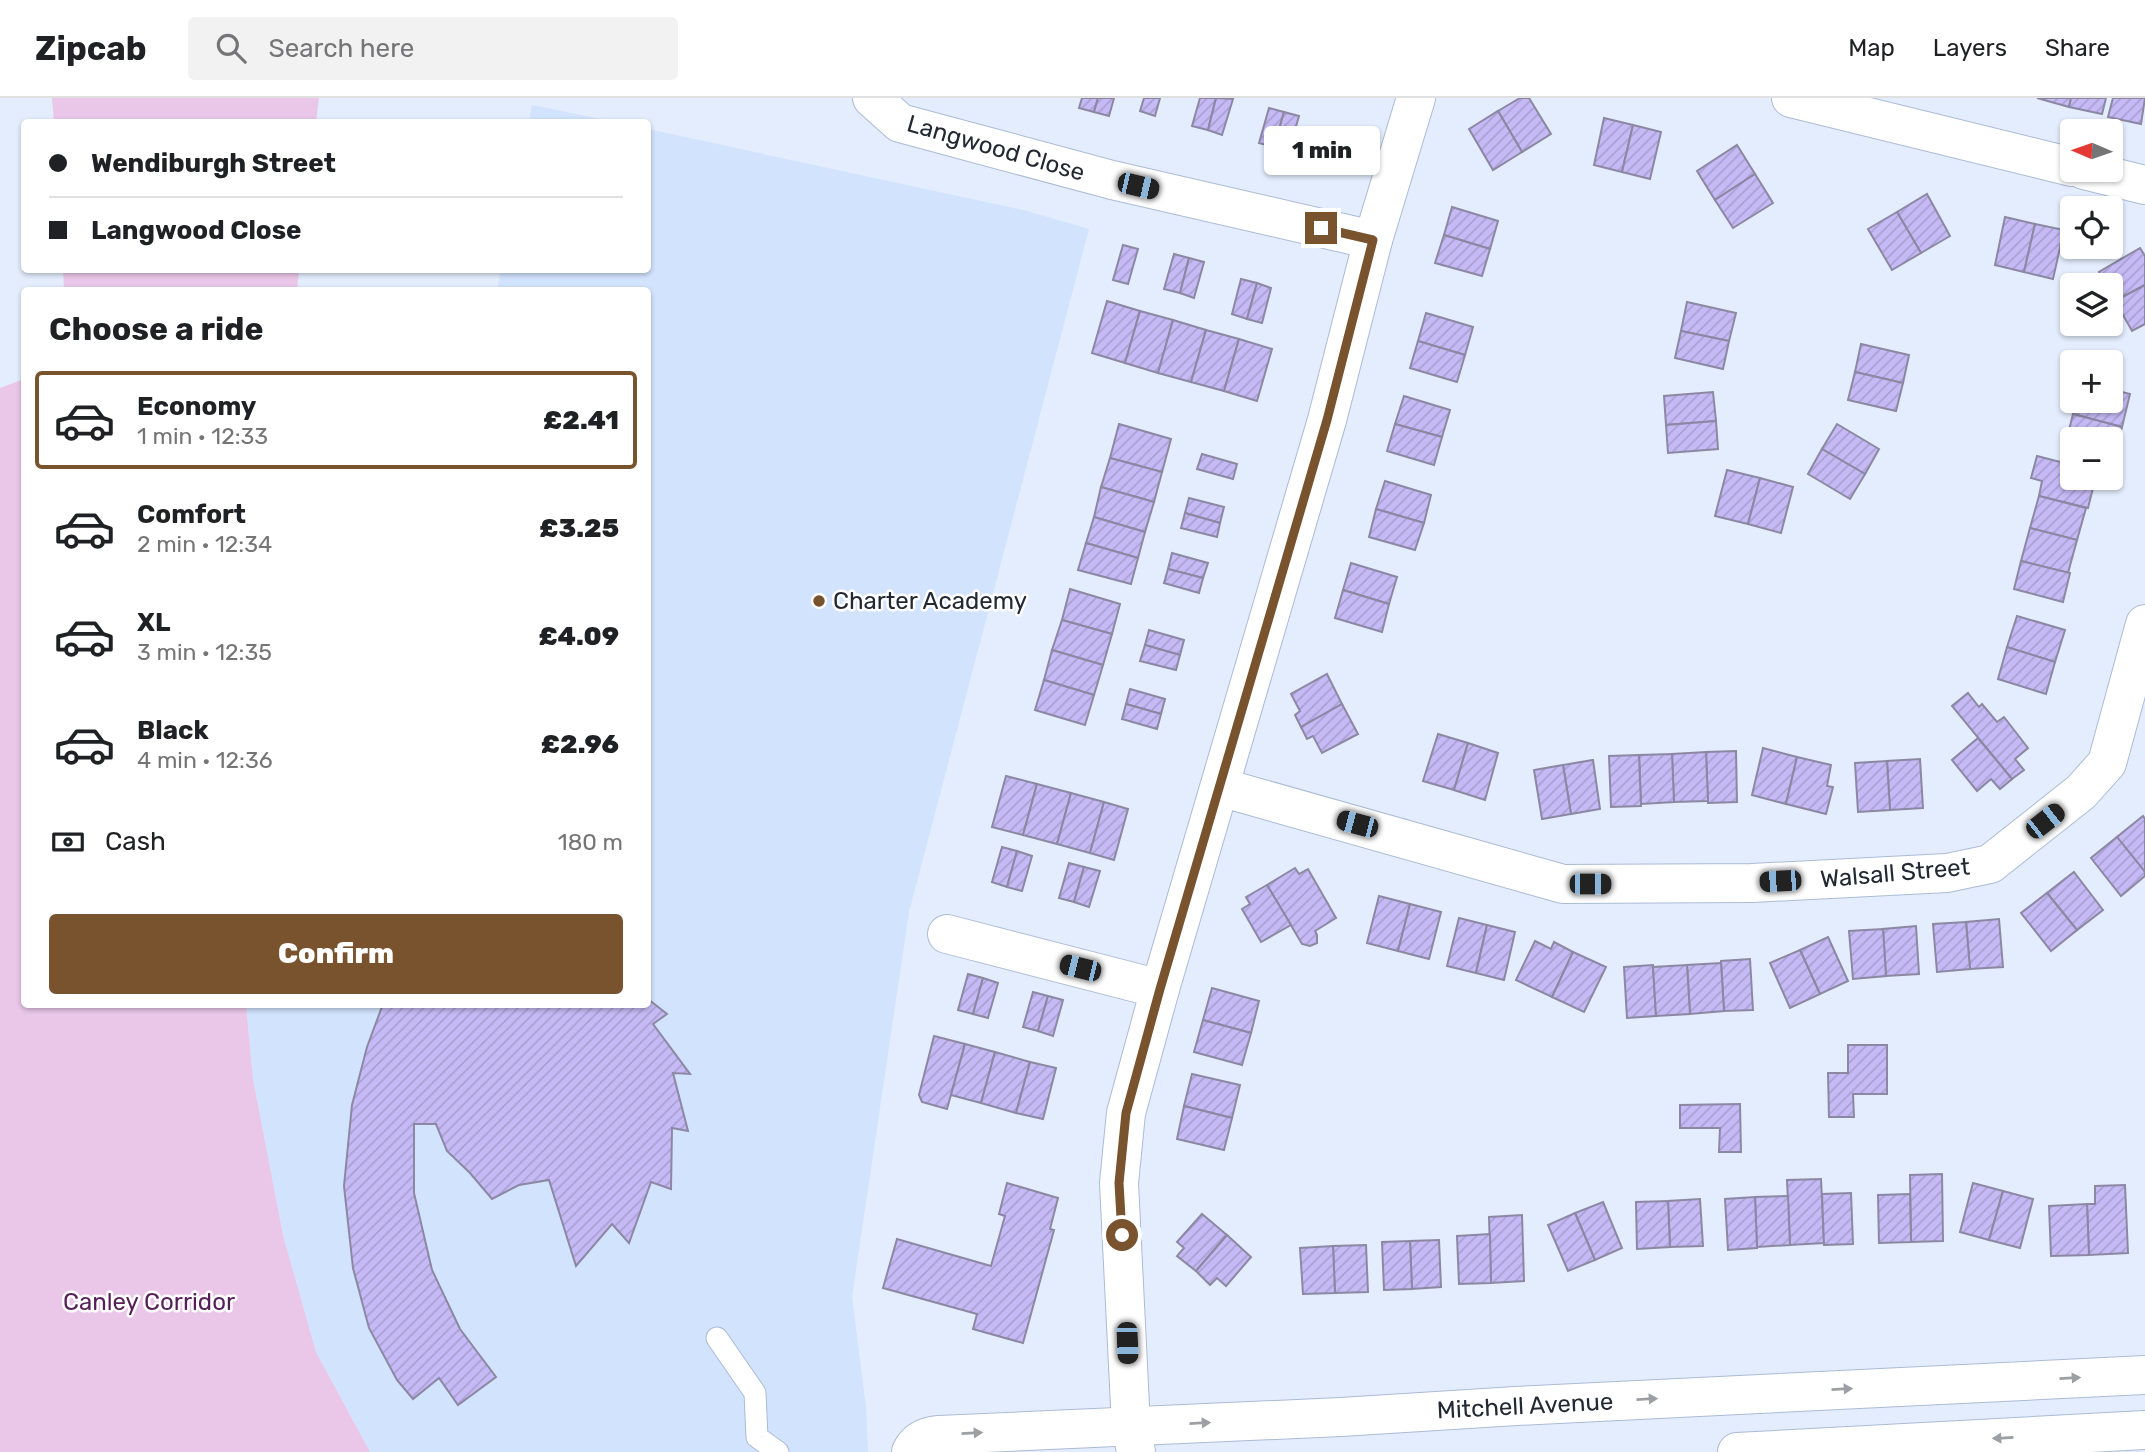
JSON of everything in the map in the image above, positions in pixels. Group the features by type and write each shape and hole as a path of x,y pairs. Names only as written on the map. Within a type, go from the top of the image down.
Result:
{"street":[{"name":"Langwood Close","path":"872,98 900,123 1112,180 1373,240"},
{"path":"1133,1439 1119,1183 1126,1113 1327,420 1373,240 1416,98"},
{"path":"1791,98 2060,164"},
{"path":"2123,180 2145,185"},
{"name":"Walsall Street","path":"1220,787 1563,884 1752,883 1947,873 1990,864 2081,792 2107,763 2145,624"},
{"path":"947,934 1160,989"},
{"name":"Mitchell Avenue","path":"911,1452 919,1441 927,1436 1133,1439 1328,1417 2145,1375"},
{"path":"1774,1393 1776,1451"},
{"path":"1737,1452 2145,1430"}],"lane":[{"path":"717,1338 755,1393 757,1437 778,1452"}],"shaded area":[{"path":"532,105 600,119 530,119"},
{"name":"Charter Academy","path":"651,130 1027,211 1089,229 909,912 852,1297 866,1407 868,1452 370,1452 316,1352 283,1235 253,1079 246,1008 651,1008 651,287 498,287 500,273 651,273"}],"green space":[{"path":"52,98 319,98 316,119 54,119"},
{"path":"63,273 299,273 297,287 64,287"},
{"name":"Canley Corridor","path":"21,380 21,1008 246,1008 253,1079 283,1235 316,1352 370,1452 0,1452 0,388"}],"building":[{"path":"1082,98 1098,98 1094,112 1079,108"},
{"path":"1098,98 1114,98 1109,116 1094,112"},
{"path":"1144,98 1160,98 1155,116 1140,111"},
{"path":"1200,98 1216,98 1208,130 1192,126"},
{"path":"1216,98 1233,99 1222,135 1208,130"},
{"path":"1520,98 1529,98 1551,134 1522,152 1498,111"},
{"path":"2037,98 2071,98 2069,107"},
{"path":"2071,98 2106,98 2102,114 2069,107"},
{"path":"2113,98 2145,98 2141,124 2108,117"},
{"path":"1269,108 1284,112 1274,147 1259,143"},
{"path":"1498,111 1522,152 1493,170 1469,129"},
{"path":"1284,112 1299,116 1289,151 1274,147"},
{"path":"1604,118 1633,125 1622,172 1594,165"},
{"path":"1633,125 1661,132 1650,179 1622,172"},
{"path":"1737,145 1755,174 1715,200 1697,171"},
{"path":"1755,174 1773,203 1733,228 1715,200"},
{"path":"1927,194 1950,236 1921,253 1897,212"},
{"path":"1452,207 1498,221 1490,249 1444,235"},
{"path":"1897,212 1921,253 1892,270 1868,229"},
{"path":"2005,217 2035,224 2024,272 1995,265"},
{"path":"2035,224 2060,229 2060,248 2053,279 2024,272"},
{"path":"1444,235 1490,249 1482,276 1435,263"},
{"path":"1123,245 1138,249 1128,284 1113,280"},
{"path":"2140,248 2145,256 2145,285 2123,297 2123,273 2099,272"},
{"path":"1174,254 1189,258 1180,293 1164,289"},
{"path":"1189,258 1204,262 1194,298 1180,293"},
{"path":"1241,279 1257,283 1247,319 1232,314"},
{"path":"1257,283 1271,288 1262,323 1247,319"},
{"path":"2145,285 2145,324 2132,331 2123,315 2123,297"},
{"path":"1107,301 1140,311 1125,363 1092,353"},
{"path":"1687,302 1736,313 1729,341 1681,331"},
{"path":"1140,311 1173,320 1158,373 1125,363"},
{"path":"1426,313 1473,327 1465,355 1418,341"},
{"path":"1173,320 1206,330 1191,382 1158,373"},
{"path":"1206,330 1239,339 1224,391 1191,382"},
{"path":"1681,331 1729,341 1723,369 1675,358"},
{"path":"1239,339 1272,349 1257,401 1224,391"},
{"path":"1418,341 1465,355 1457,382 1410,368"},
{"path":"1861,344 1909,355 1903,383 1855,372"},
{"path":"1855,372 1903,383 1896,411 1848,400"},
{"path":"1713,392 1716,421 1666,425 1664,396"},
{"path":"2123,392 2130,394 2122,427 2073,414 2123,413"},
{"path":"1404,396 1450,410 1442,437 1395,424"},
{"path":"2073,414 2122,427 2070,427"},
{"path":"1716,421 1718,449 1668,453 1666,425"},
{"path":"1119,424 1171,439 1162,472 1110,458"},
{"path":"1395,424 1442,437 1434,465 1387,451"},
{"path":"1837,424 1879,449 1865,474 1822,449"},
{"path":"1822,449 1865,474 1850,499 1808,474"},
{"path":"1202,454 1237,464 1233,479 1197,469"},
{"path":"2037,456 2060,462 2060,490 2092,490 2088,508 2039,496 2042,481 2031,478"},
{"path":"1110,458 1162,472 1154,502 1101,487"},
{"path":"1727,470 1760,478 1748,524 1715,516"},
{"path":"1760,478 1793,487 1781,533 1748,524"},
{"path":"1385,481 1431,495 1424,523 1376,509"},
{"path":"1101,487 1154,502 1145,532 1094,517"},
{"path":"2039,496 2086,508 2077,540 2030,528"},
{"path":"1189,498 1224,507 1220,523 1185,513"},
{"path":"1376,509 1424,523 1415,550 1369,537"},
{"path":"1185,513 1220,523 1217,537 1181,528"},
{"path":"1094,517 1145,532 1138,558 1086,543"},
{"path":"2030,528 2077,540 2068,573 2021,561"},
{"path":"1086,543 1138,558 1131,584 1078,570"},
{"path":"1172,553 1208,563 1203,578 1168,569"},
{"path":"2021,561 2070,573 2063,602 2014,589"},
{"path":"1351,563 1397,577 1389,604 1343,590"},
{"path":"1168,569 1203,578 1199,593 1164,583"},
{"path":"1070,589 1120,604 1112,634 1062,620"},
{"path":"1343,590 1389,604 1382,632 1335,618"},
{"path":"2017,616 2065,630 2055,662 2007,647"},
{"path":"1062,620 1112,634 1103,665 1052,650"},
{"path":"1149,630 1184,640 1180,655 1145,645"},
{"path":"1145,645 1180,655 1176,670 1140,661"},
{"path":"2007,647 2055,662 2046,694 1998,679"},
{"path":"1052,650 1103,665 1094,695 1044,680"},
{"path":"1327,674 1342,704 1301,727 1295,715 1300,711 1291,694"},
{"path":"1044,680 1094,695 1085,725 1035,710"},
{"path":"1130,689 1165,699 1161,714 1126,704"},
{"path":"1968,693 1979,707 1982,704 1997,722 2004,717 2028,748 2015,759 2024,770 2012,779 1952,706"},
{"path":"1126,704 1161,714 1157,729 1122,719"},
{"path":"1342,704 1358,734 1322,753 1313,736 1307,739 1301,727"},
{"path":"1438,734 1468,743 1454,790 1423,781"},
{"path":"1978,738 2012,779 2000,789 1991,779 1977,791 1952,760"},
{"path":"1468,743 1498,753 1485,800 1454,790"},
{"path":"1763,748 1797,757 1786,804 1752,795"},
{"path":"1736,751 1737,802 1708,803 1706,752"},
{"path":"1706,752 1708,801 1674,802 1672,754"},
{"path":"1672,754 1674,802 1641,804 1639,755"},
{"path":"1639,755 1641,806 1611,807 1609,756"},
{"path":"1797,757 1831,765 1827,786 1833,787 1826,814 1786,804"},
{"path":"1920,759 1923,808 1890,810 1887,761"},
{"path":"1593,760 1600,809 1571,814 1563,765"},
{"path":"1887,761 1890,810 1858,812 1855,763"},
{"path":"1563,765 1571,814 1542,819 1534,770"},
{"path":"1006,776 1037,784 1023,835 992,827"},
{"path":"1037,784 1071,793 1057,844 1023,835"},
{"path":"1071,793 1104,802 1090,853 1057,844"},
{"path":"1104,802 1128,809 1114,860 1090,853"},
{"path":"2143,816 2145,819 2145,872 2117,837"},
{"path":"2117,837 2145,872 2145,876 2121,896 2091,858"},
{"path":"1002,847 1017,851 1007,887 992,882"},
{"path":"1017,851 1032,856 1022,891 1007,887"},
{"path":"1069,863 1084,867 1074,902 1059,898"},
{"path":"1084,867 1100,871 1089,907 1074,902"},
{"path":"1295,868 1299,874 1308,869 1336,918 1315,931 1317,943 1310,946 1302,944 1267,885"},
{"path":"2074,872 2103,910 2077,930 2047,893"},
{"path":"1267,885 1291,925 1261,942 1242,909 1250,904 1246,897"},
{"path":"2047,893 2077,930 2051,951 2021,913"},
{"path":"1379,896 1410,904 1398,951 1367,943"},
{"path":"1410,904 1441,912 1429,959 1398,951"},
{"path":"1459,918 1487,925 1476,973 1447,966"},
{"path":"1999,919 2003,967 1970,969 1966,922"},
{"path":"1966,922 1970,969 1937,972 1933,924"},
{"path":"1487,925 1515,932 1504,980 1476,973"},
{"path":"1916,926 1919,974 1886,976 1883,929"},
{"path":"1883,929 1886,976 1853,979 1849,931"},
{"path":"1828,937 1848,981 1820,994 1800,950"},
{"path":"1535,941 1551,949 1554,942 1573,952 1552,997 1516,980"},
{"path":"1800,950 1820,994 1790,1008 1770,963"},
{"path":"1573,952 1606,967 1584,1012 1552,997"},
{"path":"1750,959 1753,1010 1724,1011 1721,961"},
{"path":"1721,963 1724,1011 1690,1014 1687,965"},
{"path":"1653,965 1656,1016 1627,1018 1624,967"},
{"path":"1687,965 1690,1014 1656,1016 1653,967"},
{"path":"968,974 983,978 973,1014 958,1010"},
{"path":"983,978 998,983 988,1018 973,1014"},
{"path":"1212,988 1259,1001 1251,1033 1203,1020"},
{"path":"1033,992 1048,996 1038,1031 1023,1027"},
{"path":"1048,996 1063,1000 1053,1036 1038,1031"},
{"path":"651,1001 667,1014 653,1024 690,1074 673,1073 688,1131 672,1128 671,1189 651,1182 629,1243 612,1224 576,1266 549,1180 519,1185 492,1199 447,1151 436,1124 414,1124 414,1193 432,1270 460,1329 496,1377 458,1405 439,1378 413,1399 397,1380 369,1328 353,1268 344,1186 352,1105 367,1047 382,1008 651,1008"},
{"path":"1203,1020 1251,1033 1242,1065 1194,1052"},
{"path":"934,1036 965,1044 947,1109 922,1102 919,1095"},
{"path":"965,1044 995,1052 981,1103 951,1095"},
{"path":"1848,1045 1887,1045 1887,1094 1853,1094 1854,1117 1829,1117 1828,1073 1848,1073"},
{"path":"995,1052 1030,1062 1016,1113 981,1103"},
{"path":"1030,1062 1056,1068 1043,1119 1016,1113"},
{"path":"1192,1074 1240,1085 1232,1118 1184,1106"},
{"path":"1740,1104 1741,1152 1719,1152 1720,1128 1680,1128 1680,1105"},
{"path":"1184,1106 1232,1118 1224,1150 1177,1139"},
{"path":"1942,1174 1943,1241 1911,1242 1910,1175"},
{"path":"1821,1179 1824,1243 1790,1245 1787,1180"},
{"path":"1007,1183 1058,1198 1050,1229 1054,1230 1023,1343 973,1329 977,1314 883,1288 897,1239 991,1266 1005,1216 999,1214"},
{"path":"1973,1183 2003,1191 1989,1240 1960,1232"},
{"path":"2125,1185 2128,1253 2089,1255 2087,1204 2095,1204 2095,1186"},
{"path":"2003,1191 2033,1199 2020,1248 1989,1240"},
{"path":"1851,1193 1853,1244 1824,1245 1822,1194"},
{"path":"1910,1194 1911,1242 1879,1243 1878,1195"},
{"path":"1788,1196 1790,1245 1757,1247 1755,1197"},
{"path":"1755,1197 1757,1248 1728,1250 1725,1199"},
{"path":"1700,1199 1703,1246 1670,1247 1668,1201"},
{"path":"1668,1201 1670,1247 1637,1249 1636,1202"},
{"path":"1603,1202 1622,1248 1595,1260 1575,1213"},
{"path":"2087,1204 2089,1255 2051,1256 2049,1206"},
{"path":"1575,1213 1595,1260 1568,1271 1548,1225"},
{"path":"1202,1214 1227,1235 1196,1271 1177,1256 1184,1248 1177,1242"},
{"path":"1522,1215 1524,1281 1491,1283 1489,1217"},
{"path":"1490,1234 1491,1283 1459,1284 1457,1236"},
{"path":"1227,1235 1251,1257 1226,1286 1217,1278 1210,1285 1196,1271"},
{"path":"1439,1240 1441,1287 1412,1289 1410,1241"},
{"path":"1410,1241 1412,1289 1384,1290 1382,1242"},
{"path":"1366,1245 1368,1292 1335,1293 1333,1246"},
{"path":"1333,1246 1335,1293 1303,1294 1300,1248"}],"place":[{"name":"Charter Academy","path":"819,601"}],"route":[{"path":"1122,1235 1119,1183 1126,1113 1327,420 1373,240 1321,228"}]}
